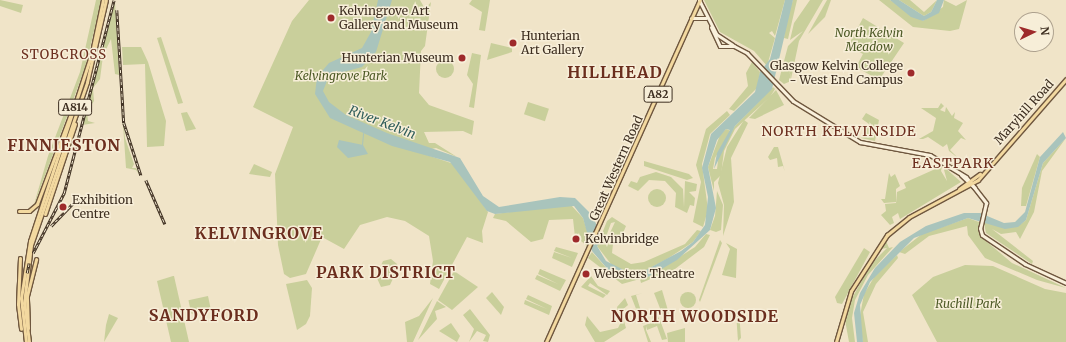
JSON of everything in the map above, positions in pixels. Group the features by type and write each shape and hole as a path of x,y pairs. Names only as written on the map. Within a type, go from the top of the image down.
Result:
{"main road":[{"name":"A814","path":"79,101 103,0"},
{"name":"A814","path":"25,342 21,312 25,275 40,211 79,101 106,0"},
{"path":"700,0 706,18 718,43 734,46"},
{"name":"Great Western Road","path":"546,342 602,222 700,0"},
{"path":"691,18 706,18"},
{"path":"711,27 723,40 754,59 778,87 797,104 861,143 930,155 961,175 979,192 986,205 980,226 982,235 1024,264 1066,283"},
{"path":"718,43 723,40"},
{"path":"723,40 724,45"},
{"name":"Maryhill Road","path":"836,342 851,291 882,241 906,218 959,189 980,174 1066,79"},
{"path":"19,211 29,211 37,204 79,101"},
{"path":"45,214 79,101"},
{"path":"20,258 18,310 25,342"},
{"path":"29,342 27,296 36,260"},
{"name":"A814","path":"25,275 24,303 29,342"}],"green space":[{"path":"0,0 23,5 21,13 0,6"},
{"path":"96,0 101,0 100,7 85,68 33,208 48,156 80,72"},
{"name":"Kelvingrove Park","path":"309,0 420,0 425,9 431,2 425,46 421,51 419,93 429,105 474,121 472,135 463,131 424,132 429,143 435,143 457,157 436,148 418,152 454,164 488,212 482,231 483,243 467,237 439,289 430,284 433,261 429,236 405,221 387,217 360,225 344,249 322,237 306,274 290,278 284,274 278,245 275,174 293,127 253,107 292,21"},
{"path":"472,0 490,0 485,31 479,30 482,12 469,4"},
{"path":"704,0 785,0 775,36 772,31 769,33 775,38 767,66 754,51 720,32"},
{"path":"793,0 797,0 788,39 784,38 786,20"},
{"path":"810,0 823,0 799,41 791,79 789,68 791,81 784,84 779,80 788,46 803,31 790,40 794,23"},
{"path":"827,0 831,0 825,17 808,34"},
{"path":"879,0 890,0 923,21 943,7 944,0 956,6 967,0 959,29 950,31 913,27"},
{"path":"899,0 910,0 924,12 937,0 931,12 924,16"},
{"path":"115,2 119,75 115,74 111,39 103,56 100,79 93,88 94,101 87,111 88,121 95,123 82,125"},
{"name":"North Kelvin Meadow","path":"863,18 904,43 879,80 856,67 863,54 848,46"},
{"path":"161,37 183,103 178,104 157,38"},
{"path":"491,43 512,48 512,52 487,60"},
{"path":"122,47 141,47 148,62 166,121 164,146 147,147 145,64 123,65"},
{"path":"472,53 481,55 474,108 469,107 473,84 467,75"},
{"path":"445,60 451,63 454,69 451,75 445,78 439,75 436,69 439,63"},
{"path":"752,62 760,72 757,88 734,111 729,109 748,86 746,73"},
{"path":"120,80 125,138 134,164 132,168 136,168 141,177 136,170 126,168"},
{"path":"773,87 775,89 770,97 735,129 724,151 721,175 714,182 714,191 708,167 720,135 726,129 731,131 715,158 713,169 717,169 719,153 735,126"},
{"path":"776,90 784,105 755,119 749,118"},
{"path":"528,102 549,109 545,121 524,114"},
{"path":"941,103 944,106 940,110 945,112 946,107 952,116 955,112 954,118 963,123 958,131 966,140 961,138 950,150 958,158 949,151 947,144 943,147 928,137 919,139 933,131 936,118 921,108 938,108"},
{"path":"727,111 730,115 710,134 702,164 708,210 703,227 693,222 701,182 696,165 706,129"},
{"path":"187,112 196,129 186,131 181,113"},
{"path":"866,113 879,120 875,141 861,138 869,124 862,119"},
{"path":"744,120 748,123 731,158 734,202 723,236 724,205 718,183 727,147"},
{"path":"1066,138 1042,171 1034,212 1020,239 1016,232 1001,234 992,229 1033,261 1032,264 986,233 984,223 1021,224 1026,220 1043,163"},
{"path":"774,147 778,147 785,172 783,166 778,167 777,158 770,160 768,157"},
{"path":"1037,154 1040,157 1026,206 1021,206 1022,188"},
{"path":"644,161 689,174 693,178 687,180 644,166"},
{"path":"254,164 272,172 270,177 249,174"},
{"path":"942,166 941,171 947,181 943,166 961,182 900,219 898,213 892,217 894,223 890,225 881,215 886,211 885,204 896,203 897,192 906,188 904,183"},
{"path":"656,172 671,177 683,189 684,207 685,181 697,184 696,191 689,192 695,198 694,206 690,205 687,213 675,207 676,193 665,181 649,180 638,191 628,186 631,181 637,183 640,177"},
{"path":"889,173 891,177 895,174 900,186 896,189 896,202 884,203 881,199 885,199"},
{"path":"657,189 663,192 666,198 663,204 657,207 651,204 648,198 651,192"},
{"path":"717,191 723,205 721,230 716,232 710,230 715,216"},
{"path":"570,204 583,218 590,240 587,246 581,241 579,233 575,237 573,219 549,220 543,239 531,242 506,221 493,218 495,214"},
{"path":"612,217 626,226 620,240 609,235 615,222 611,223 607,234 613,244 612,253 631,264 644,262 685,244 697,230 701,231 693,242 667,259 644,271 630,273 614,268 597,246 607,221"},
{"path":"968,218 979,222 980,236 1012,263 1066,288 1037,280 985,258 968,235 967,226 929,236 905,254 899,252 922,234"},
{"path":"706,234 710,235 704,247 675,269 641,283 640,279 622,284 588,258 592,252 611,273 648,277 695,247"},
{"path":"720,240 722,243 700,302 699,300"},
{"path":"886,241 889,248 893,247 868,275 855,300 852,318 855,342 849,342 845,320 851,300 871,264 887,248 880,249"},
{"path":"726,243 737,249 736,278 722,275 730,249"},
{"path":"556,247 578,253 572,267 552,258 554,252 572,258 554,251"},
{"path":"864,248 870,252 842,304 837,303 835,297"},
{"path":"897,255 898,258 876,284 863,312 868,342 863,342 859,321 864,294 876,274"},
{"path":"391,259 397,264 397,270 390,285 381,287 376,276 383,261"},
{"name":"Ruchill Park","path":"965,265 993,266 1045,289 1066,293 1066,342 937,342 912,295 933,277"},
{"path":"540,269 566,280 560,291 535,279 537,275 558,284 538,274"},
{"path":"454,271 478,287 452,310 438,300"},
{"path":"174,276 189,342 171,342 157,281"},
{"path":"591,276 598,286 610,291 607,295 590,283 588,286 606,295 603,298 581,287"},
{"path":"307,280 312,288 310,316 306,324 297,330 286,284"},
{"path":"662,290 669,314 663,316 654,293"},
{"path":"492,292 504,307 501,315 486,298"},
{"path":"685,292 691,292 696,297 694,306 691,308 685,308 680,303 680,297"},
{"path":"643,293 636,295 644,321 653,320 651,312 655,310 659,319 642,324 631,296"},
{"path":"528,295 552,306 549,315 524,304 525,300 547,309 526,299"},
{"path":"208,296 211,310 191,314 188,300"},
{"path":"433,298 413,342 407,342 405,322 419,316"},
{"path":"625,298 628,305 621,311 626,328 604,342 595,342 585,325 587,316 600,332 618,328 621,322 617,307"},
{"path":"437,301 446,307 435,311 437,319 418,340"},
{"path":"470,309 490,335 488,342 483,341 486,335 477,331 469,342 474,329 463,315"},
{"path":"739,310 741,338 738,341 736,313"},
{"path":"109,314 118,318 104,342 106,325"},
{"path":"660,320 667,339 662,340 657,326 647,330 647,326 646,330 651,342 648,342 643,326 653,322 655,325 654,322"},
{"path":"451,323 460,336 457,342 439,331"},
{"path":"685,328 685,342 668,342 667,333"}],"water":[{"name":"River Kelvin","path":"378,0 392,0 376,52 362,67 329,76 323,91 329,102 346,115 387,133 460,158 483,196 499,207 560,197 575,198 591,214 602,235 604,240 597,246 606,261 630,273 644,271 681,251 693,242 705,225 708,197 702,168 711,134 755,92 760,72 770,59 785,0 793,0 772,89 735,126 714,169 717,153 730,130 726,129 717,140 708,167 716,208 710,230 677,260 648,277 630,278 611,273 592,251 583,218 574,206 495,214 487,211 450,162 392,146 330,118 315,94 317,77 329,63 362,48 371,32"},
{"path":"890,0 899,0 924,16 931,12 937,0 944,0 939,13 923,21 911,17"},
{"path":"1063,132 1066,138 1043,163 1026,220 1018,227 1005,229 968,218 914,238 870,282 860,305 863,342 857,342 854,313 860,293 875,268 900,242 926,226 964,213 980,213 1004,223 1015,222 1025,212 1040,157"},
{"path":"339,140 363,145 368,154 348,158 337,147"}],"waterway":[{"path":"362,145 363,133"}],"railway":[{"path":"33,253 64,193 114,0"},
{"path":"117,10 124,123 141,175"},
{"path":"146,180 165,224"},
{"path":"51,226 80,196"},
{"path":"27,273 29,263"}],"place":[{"name":"Kelvingrove Art Gallery and Museum","path":"331,18"},
{"name":"Hunterian Art Gallery","path":"513,43"},
{"name":"Hunterian Museum","path":"462,58"},
{"name":"Glasgow Kelvin College - West End Campus","path":"911,73"},
{"name":"Exhibition Centre","path":"63,207"},
{"name":"Kelvinbridge","path":"576,239"},
{"name":"Websters Theatre","path":"586,274"}],"district":[{"name":"STOBCROSS","path":"64,55"},
{"name":"HILLHEAD","path":"615,72"},
{"name":"NORTH KELVINSIDE","path":"839,131"},
{"name":"FINNIESTON","path":"64,145"},
{"name":"EASTPARK","path":"953,163"},
{"name":"KELVINGROVE","path":"259,233"},
{"name":"PARK DISTRICT","path":"386,272"},
{"name":"SANDYFORD","path":"204,315"},
{"name":"NORTH WOODSIDE","path":"695,316"}]}
